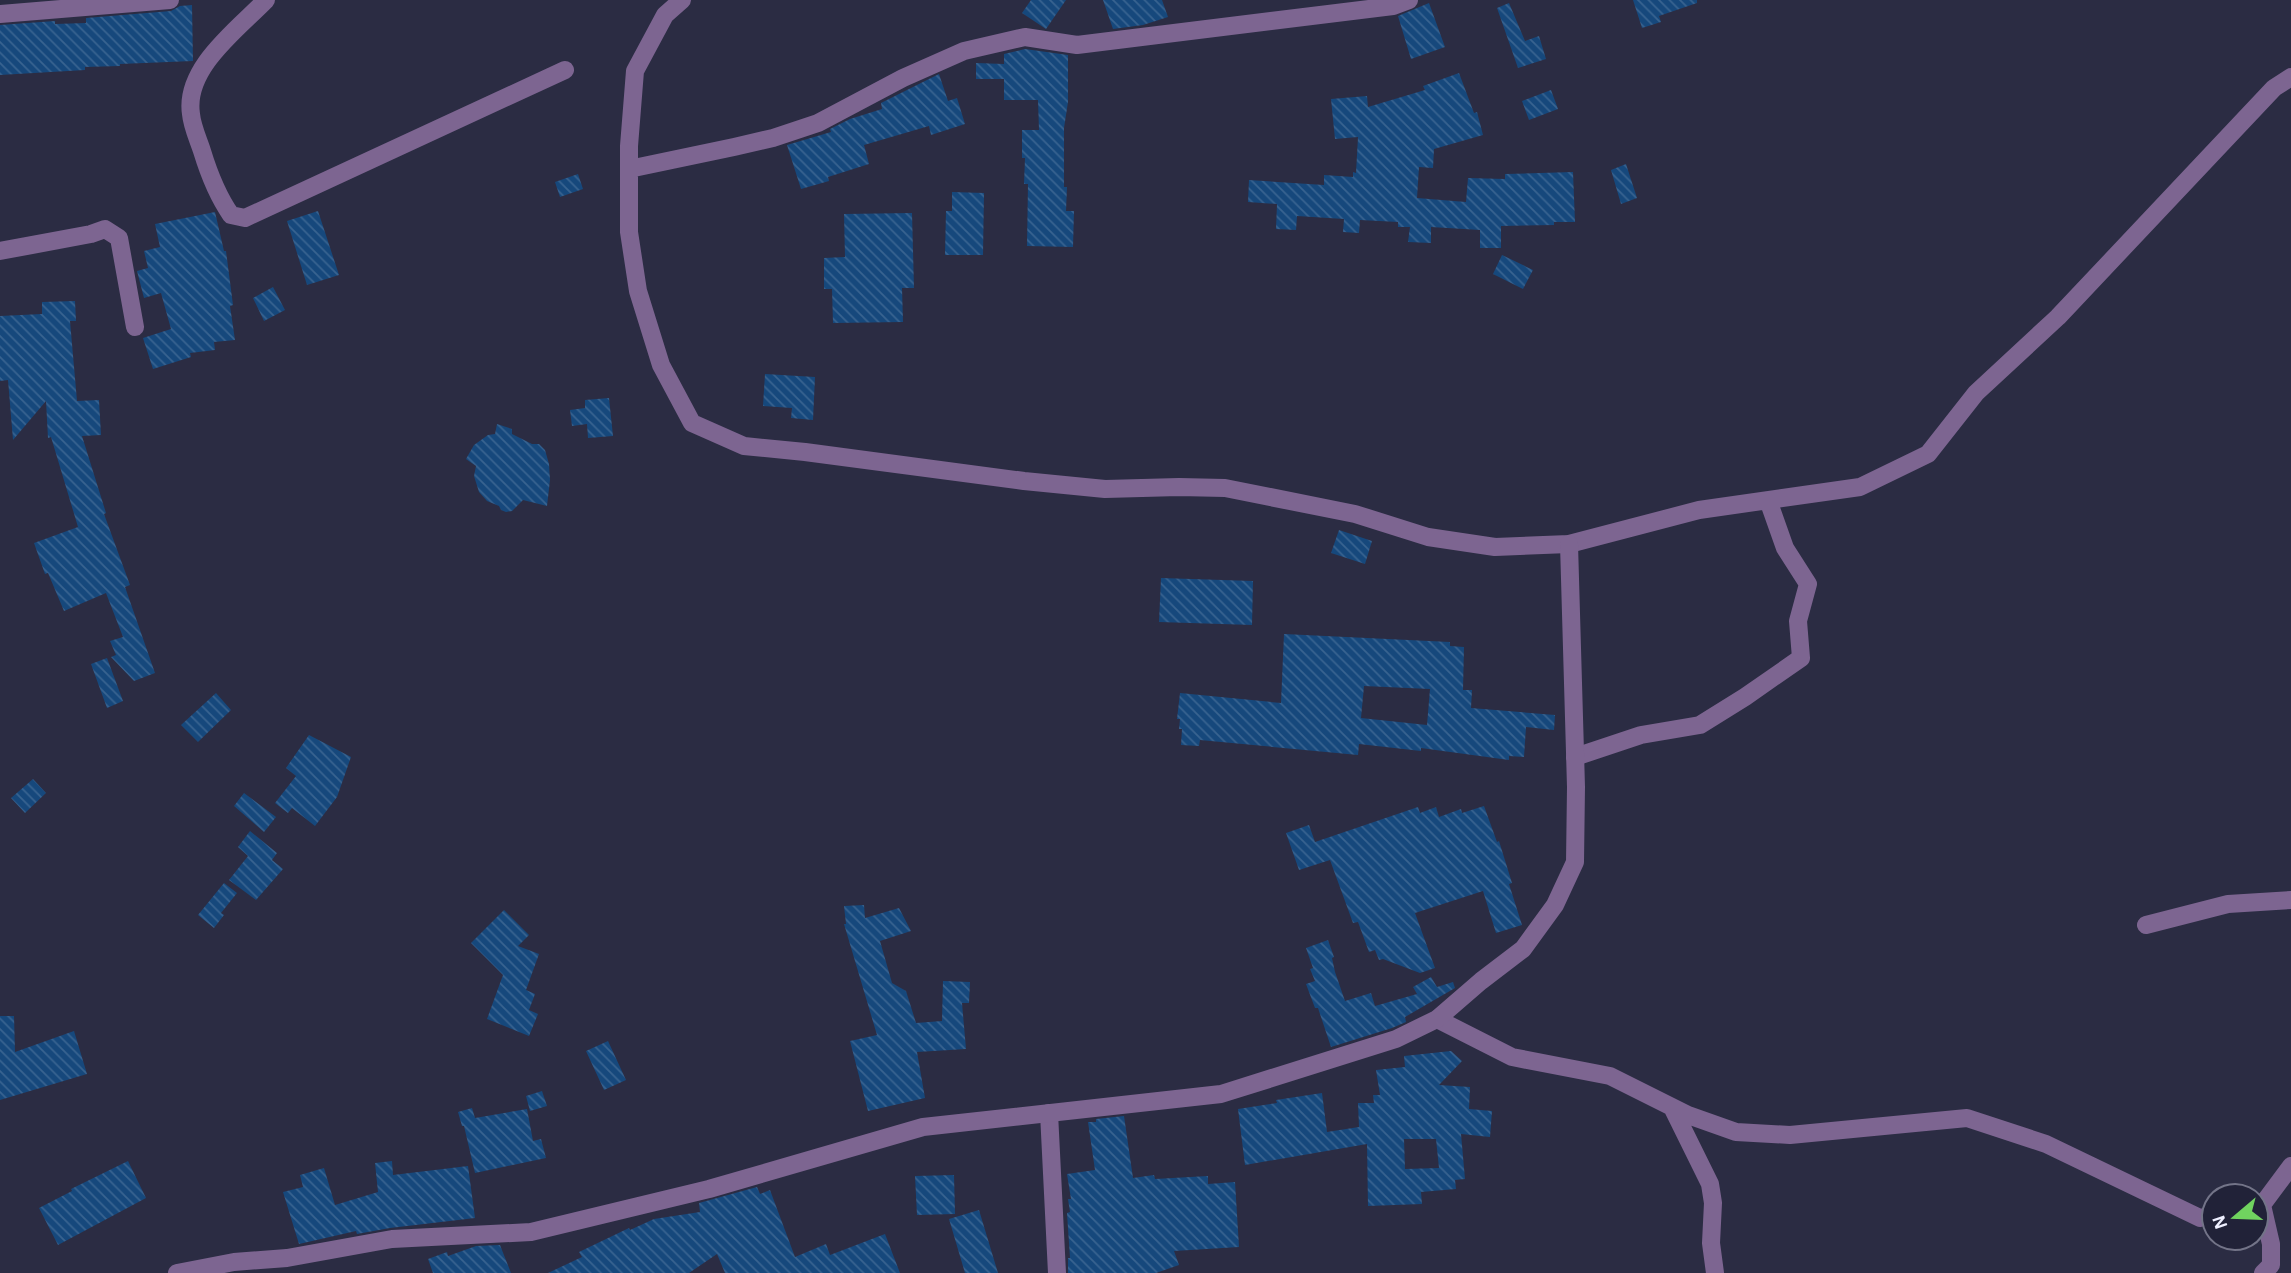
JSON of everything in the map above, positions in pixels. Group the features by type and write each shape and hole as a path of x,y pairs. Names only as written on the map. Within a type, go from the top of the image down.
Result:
{"street":[{"path":"0,14 170,0"},
{"path":"266,0 207,61 195,80 190,112 210,176 231,215 245,218 565,70"},
{"path":"682,0 666,15 635,71 629,169 629,232 638,291 661,365 691,423 744,446 1105,489 1224,488 1355,514 1429,537 1495,547 1569,544 1699,510 1860,487 1928,454 1976,393 2058,317 2274,88 2291,77"},
{"path":"629,169 734,148 818,123 903,78 964,51 1025,37 1077,45 1392,6 1409,0"},
{"path":"0,251 105,229 120,238 135,327"},
{"path":"1575,757 1641,735 1700,725 1801,658 1798,621 1808,584 1785,548 1769,500"},
{"path":"177,1273 234,1262 287,1258 393,1239 531,1232 709,1189 923,1127 1221,1094 1396,1039 1437,1019 1523,949 1555,905 1576,862 1569,544"},
{"path":"2146,925 2228,904 2291,900"},
{"path":"1437,1019 1512,1057 1610,1076 1672,1107 1736,1132 1790,1135 1967,1118 2046,1144 2200,1218"},
{"path":"1672,1107 1710,1184 1713,1203 1711,1243 1714,1273"},
{"path":"1049,1113 1057,1273"},
{"path":"2270,1192 2291,1166"},
{"path":"2263,1273 2271,1265 2270,1241"}],"building":[{"path":"1031,0 1066,0 1046,29 1022,13"},
{"path":"1103,0 1162,0 1168,17 1143,25 1113,29"},
{"path":"1633,0 1697,0 1697,3 1659,16 1661,22 1642,28"},
{"path":"1429,3 1445,47 1411,59 1398,16"},
{"path":"1509,3 1525,41 1539,36 1546,59 1518,68 1497,8"},
{"path":"192,5 193,61 120,64 85,67 85,70 0,75 0,25 55,21 55,24 86,23 86,18 171,11 180,6"},
{"path":"1025,49 1068,55 1064,187 1067,187 1066,211 1074,211 1073,247 1027,246 1028,184 1024,184 1022,130 1039,130 1038,100 1004,100 1004,79 976,79 976,63 1004,64 1004,54"},
{"path":"1459,73 1474,113 1477,112 1483,135 1434,149 1433,168 1419,167 1417,198 1466,202 1468,178 1505,179 1505,174 1573,172 1575,222 1501,226 1501,248 1480,248 1480,230 1431,227 1431,243 1408,242 1410,227 1398,227 1398,222 1360,220 1359,233 1343,232 1344,219 1297,216 1296,230 1276,229 1277,204 1248,202 1249,180 1324,185 1324,175 1353,177 1353,172 1356,173 1358,137 1335,139 1331,99 1367,96 1368,107 1425,90 1423,86"},
{"path":"939,74 948,101 957,98 965,124 931,135 929,126 864,145 869,164 828,177 829,181 801,189 787,145 831,132 830,129 850,119 882,109 881,103"},
{"path":"1551,90 1558,109 1529,120 1522,101"},
{"path":"1626,164 1637,198 1621,204 1611,170"},
{"path":"578,174 583,189 560,197 555,182"},
{"path":"952,192 984,193 983,255 945,255 946,211 952,211"},
{"path":"318,211 339,275 307,285 287,221"},
{"path":"215,212 226,251 235,340 214,342 215,350 190,353 191,357 153,369 143,338 171,329 161,293 144,298 137,271 148,268 144,251 160,247 155,224"},
{"path":"912,213 914,288 902,288 903,322 833,323 832,289 824,289 824,258 845,257 844,214"},
{"path":"1502,255 1533,270 1523,289 1493,274"},
{"path":"273,287 285,310 264,321 253,298"},
{"path":"75,301 76,321 70,321 77,401 99,400 101,435 82,436 106,513 104,514 130,585 125,587 155,673 134,681 111,657 116,655 110,641 123,637 106,593 64,611 48,573 45,574 34,543 78,527 51,437 48,438 46,401 13,440 8,380 0,381 0,316 42,314 42,302"},
{"path":"765,374 815,377 813,420 791,418 792,408 763,406"},
{"path":"609,398 613,436 588,438 587,424 572,426 570,410 585,408 585,400"},
{"path":"497,424 512,429 512,434 532,444 539,444 545,450 550,480 547,506 523,500 512,511 506,512 487,501 479,492 474,476 476,466 466,459 474,445 488,435 495,434"},
{"path":"1339,530 1372,541 1365,564 1331,553"},
{"path":"1161,578 1253,581 1252,625 1159,622"},
{"path":"1284,634 1450,642 1450,646 1464,647 1463,690 1472,690 1471,708 1555,715 1554,730 1526,727 1524,757 1509,756 1509,760 1421,748 1421,751 1359,744 1358,755 1200,740 1199,746 1181,745 1182,729 1179,729 1180,719 1177,719 1180,693 1281,703","holes":["1364,686 1430,689 1427,725 1361,718"]},
{"path":"107,658 123,701 107,708 91,664"},
{"path":"216,693 231,710 198,742 181,725"},
{"path":"309,735 351,757 337,797 315,826 292,808 288,813 275,803 296,776 286,768"},
{"path":"33,779 46,793 25,813 11,798"},
{"path":"244,793 276,817 264,832 234,806"},
{"path":"1484,806 1497,842 1499,841 1522,925 1496,933 1483,891 1415,913 1435,968 1420,973 1383,959 1379,960 1375,950 1369,952 1358,922 1353,923 1330,860 1299,870 1286,833 1309,825 1315,842 1418,807 1420,813 1436,807 1439,817 1461,809 1462,813"},
{"path":"250,831 277,853 272,860 283,869 256,900 229,880 248,856 238,847"},
{"path":"224,883 237,893 221,913 224,915 214,928 198,915"},
{"path":"864,905 865,918 899,908 911,931 880,941 892,983 906,991 916,1023 942,1021 943,981 970,982 969,1003 962,1003 966,1049 917,1052 925,1098 868,1111 850,1041 877,1035 844,924 844,906"},
{"path":"504,910 529,935 518,946 539,954 526,990 535,994 529,1010 538,1014 529,1036 487,1019 503,975 471,943"},
{"path":"1328,940 1345,1001 1371,993 1375,1006 1417,994 1413,987 1431,977 1437,987 1453,982 1455,988 1405,1017 1406,1022 1331,1047 1318,1008 1315,1008 1306,984 1315,981 1306,948"},
{"path":"0,1016 14,1016 15,1052 74,1031 87,1074 0,1100"},
{"path":"608,1041 626,1080 604,1090 586,1051"},
{"path":"1451,1051 1462,1061 1439,1085 1470,1087 1469,1109 1492,1111 1490,1137 1461,1134 1465,1179 1455,1180 1456,1189 1421,1192 1422,1204 1368,1206 1367,1144 1245,1165 1238,1109 1322,1093 1327,1132 1359,1127 1358,1103 1374,1103 1373,1095 1380,1095 1376,1070 1405,1067 1404,1056","holes":["1404,1139 1436,1139 1439,1168 1405,1169"]},
{"path":"542,1091 547,1106 530,1111 526,1096"},
{"path":"472,1108 475,1118 527,1109 533,1141 541,1139 546,1158 475,1173 458,1112"},
{"path":"1124,1116 1133,1178 1154,1175 1155,1179 1208,1176 1208,1184 1235,1182 1239,1247 1174,1251 1179,1265 1156,1273 1068,1273 1070,1258 1067,1213 1070,1212 1068,1199 1071,1199 1067,1174 1095,1170 1088,1122"},
{"path":"128,1161 146,1198 58,1245 39,1208"},
{"path":"392,1161 393,1175 468,1166 475,1218 357,1234 356,1231 299,1244 283,1192 303,1187 300,1175 324,1168 335,1205 378,1192 375,1163"},
{"path":"954,1175 955,1214 917,1215 915,1176"},
{"path":"757,1187 760,1194 770,1190 795,1257 826,1244 830,1255 885,1234 900,1273 725,1273 717,1254 689,1273 548,1273 582,1257 579,1252 629,1228 630,1230 654,1219 700,1212 699,1203"},
{"path":"979,1210 998,1273 965,1273 949,1219"},
{"path":"500,1245 511,1273 433,1273 428,1259 447,1252 448,1256 476,1246"}]}
